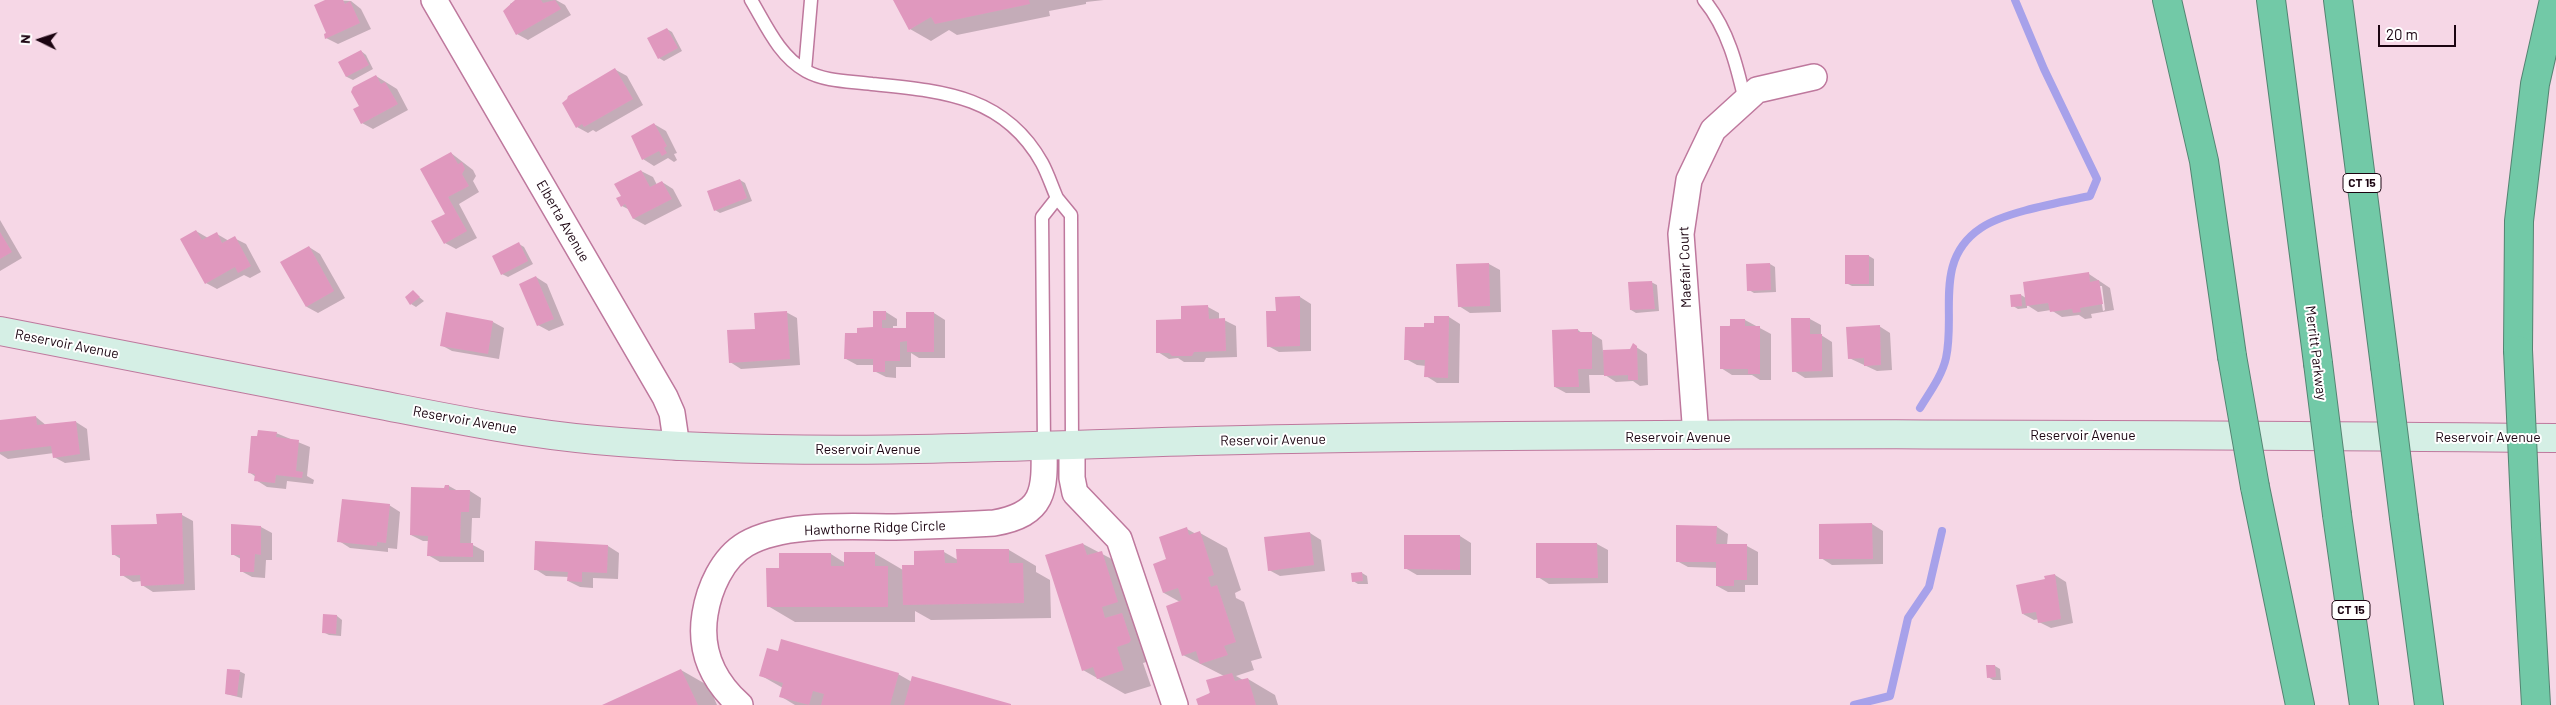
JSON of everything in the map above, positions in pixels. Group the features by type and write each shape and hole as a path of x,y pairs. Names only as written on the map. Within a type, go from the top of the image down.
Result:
{"highway":[{"path":"2167,0 2204,161 2232,356 2255,487 2300,705"},
{"name":"Merritt Parkway","path":"2272,0 2337,515 2364,705"},
{"name":"CT 15","path":"2338,0 2404,518 2430,705"},
{"path":"2536,705 2518,350 2519,221 2536,84 2554,0"}],"main road":[{"name":"Reservoir Avenue","path":"0,331 437,416 587,439 677,447 898,449 1290,439 1696,436 2213,435 2556,438"}],"street":[{"name":"Elberta Avenue","path":"434,0 665,397 672,413 677,447"},
{"name":"Maefair Court","path":"1696,436 1681,234 1689,180 1713,130 1757,90 1814,77"},
{"path":"1072,445 1072,478 1075,492 1119,539 1175,705"},
{"name":"Hawthorne Ridge Circle","path":"740,705 723,687 707,661 703,635 706,607 711,592 726,562 736,552 758,538 799,530 994,523 1010,520 1025,514 1043,492 1044,446"}],"lane":[{"path":"751,0 780,50 805,70 826,79 940,91 973,101 1004,118 1024,138 1042,163 1057,198 1071,216 1072,445"},
{"path":"805,70 811,0"},
{"path":"1704,0 1714,12 1735,58 1745,101"},
{"path":"1044,446 1042,217 1057,198"}],"building":[{"path":"325,0 343,0 345,4 350,1 360,23 325,39 324,34 326,33 314,5"},
{"path":"515,0 541,0 543,3 555,0 561,9 516,35 503,11"},
{"path":"893,0 1029,0 1030,4 935,24 931,17 909,30"},
{"path":"667,28 678,48 658,59 647,38"},
{"path":"361,50 369,65 346,77 338,62"},
{"path":"615,68 633,99 584,127 582,124 576,128 562,103 568,96"},
{"path":"376,75 381,84 385,82 398,104 361,124 353,109 359,106 351,92 353,87"},
{"path":"654,123 667,146 664,148 667,153 662,156 659,151 642,160 631,136"},
{"path":"451,152 458,164 462,162 465,169 462,174 469,186 448,197 467,231 444,244 431,221 445,214 420,169"},
{"path":"641,170 650,187 662,181 672,199 633,219 625,204 621,207 616,198 621,196 614,184"},
{"path":"740,179 747,198 714,211 707,191"},
{"path":"196,230 202,240 217,232 222,243 235,236 251,266 238,273 235,267 205,284 180,239"},
{"path":"0,232 12,252 0,259"},
{"path":"519,242 528,261 501,275 492,256"},
{"path":"309,246 334,291 306,307 280,262"},
{"path":"1845,255 1869,255 1869,284 1845,284"},
{"path":"1489,263 1490,306 1458,307 1456,264"},
{"path":"1770,263 1771,290 1747,291 1746,264"},
{"path":"2089,272 2090,282 2099,280 2103,304 2080,308 2081,312 2073,313 2072,309 2050,312 2048,303 2026,306 2023,282"},
{"path":"536,276 554,319 537,326 519,284"},
{"path":"1652,281 1655,309 1630,310 1628,282"},
{"path":"413,290 420,297 410,305 405,297"},
{"path":"2021,294 2022,306 2011,307 2010,295"},
{"path":"1300,296 1300,346 1267,347 1266,311 1276,311 1275,297"},
{"path":"1208,305 1209,319 1225,318 1226,351 1194,352 1192,356 1172,356 1169,353 1156,353 1156,320 1181,319 1181,306"},
{"path":"787,311 790,359 729,363 727,330 755,329 754,313"},
{"path":"873,311 886,311 886,320 882,320 882,328 906,328 906,312 934,312 934,352 907,352 907,341 900,342 900,361 885,361 885,372 873,372 873,359 844,359 845,333 857,333 857,328 873,327"},
{"path":"446,312 493,321 488,354 440,346"},
{"path":"1434,316 1449,316 1448,378 1424,377 1425,360 1404,360 1405,327 1424,327 1424,323 1434,323"},
{"path":"1791,318 1810,318 1810,334 1822,334 1822,371 1792,372"},
{"path":"1730,319 1745,319 1745,326 1760,326 1760,374 1748,374 1748,369 1720,369 1720,326 1730,326"},
{"path":"1880,325 1881,365 1864,366 1864,358 1848,359 1846,327"},
{"path":"1578,329 1578,332 1592,332 1592,369 1578,369 1579,387 1554,387 1552,330"},
{"path":"1633,343 1637,346 1638,380 1628,380 1628,375 1604,376 1603,350 1630,349"},
{"path":"36,416 37,425 76,421 80,454 53,458 51,446 0,452 0,420"},
{"path":"258,430 277,432 276,437 299,440 296,471 303,472 302,478 276,475 275,483 254,481 255,474 248,473 251,436 257,436"},
{"path":"445,485 449,485 449,490 470,490 469,512 461,512 460,543 473,543 473,557 427,556 428,536 410,535 411,487 444,488"},
{"path":"342,499 390,504 386,543 377,542 377,546 337,542"},
{"path":"182,513 184,584 141,586 140,575 120,576 120,555 112,555 111,525 157,524 156,514"},
{"path":"1872,523 1873,559 1819,559 1819,524"},
{"path":"231,524 261,526 261,555 255,554 254,572 240,572 240,555 231,555"},
{"path":"1676,525 1717,526 1716,544 1747,544 1747,580 1734,580 1734,586 1716,586 1716,562 1676,562"},
{"path":"1187,527 1189,535 1200,531 1214,575 1208,577 1211,587 1217,585 1236,642 1224,646 1228,655 1200,664 1196,651 1182,656 1166,606 1182,600 1178,588 1163,593 1153,564 1166,559 1159,537"},
{"path":"1310,532 1314,565 1268,571 1264,537"},
{"path":"1404,535 1460,535 1460,570 1404,569"},
{"path":"535,541 608,545 607,573 582,572 582,582 567,581 568,572 534,570"},
{"path":"1083,543 1087,555 1102,551 1118,602 1102,607 1105,618 1122,613 1131,640 1129,643 1117,647 1124,670 1097,679 1093,667 1082,671 1045,555"},
{"path":"1536,543 1597,543 1598,578 1536,578"},
{"path":"956,549 1009,549 1009,563 1023,563 1024,603 903,605 902,565 914,565 914,551 944,550 945,563 957,563"},
{"path":"844,552 875,552 875,566 888,566 888,607 767,607 766,568 779,568 779,553 831,553 831,566 844,566"},
{"path":"1362,572 1363,581 1352,582 1351,573"},
{"path":"2055,574 2061,619 2038,623 2036,612 2022,614 2016,585 2045,579 2044,576"},
{"path":"323,614 337,615 336,634 322,633"},
{"path":"781,639 899,673 890,705 821,705 824,694 813,691 809,705 779,697 783,683 759,676 767,648 778,651"},
{"path":"1986,665 1995,665 1996,677 1987,678"},
{"path":"227,669 240,670 237,696 225,694"},
{"path":"681,669 698,705 602,705"},
{"path":"1232,673 1235,681 1248,678 1256,705 1198,705 1196,699 1210,693 1206,680"},
{"path":"912,676 1011,704 1011,705 904,705"}],"waterway":[{"path":"1920,408 1938,378 1946,358 1951,271 1957,255 1966,241 1981,228 2004,217 2034,208 2090,196 2097,179 2044,69 2015,0"},
{"path":"1854,705 1890,696 1908,618 1929,587 1942,531"}]}
